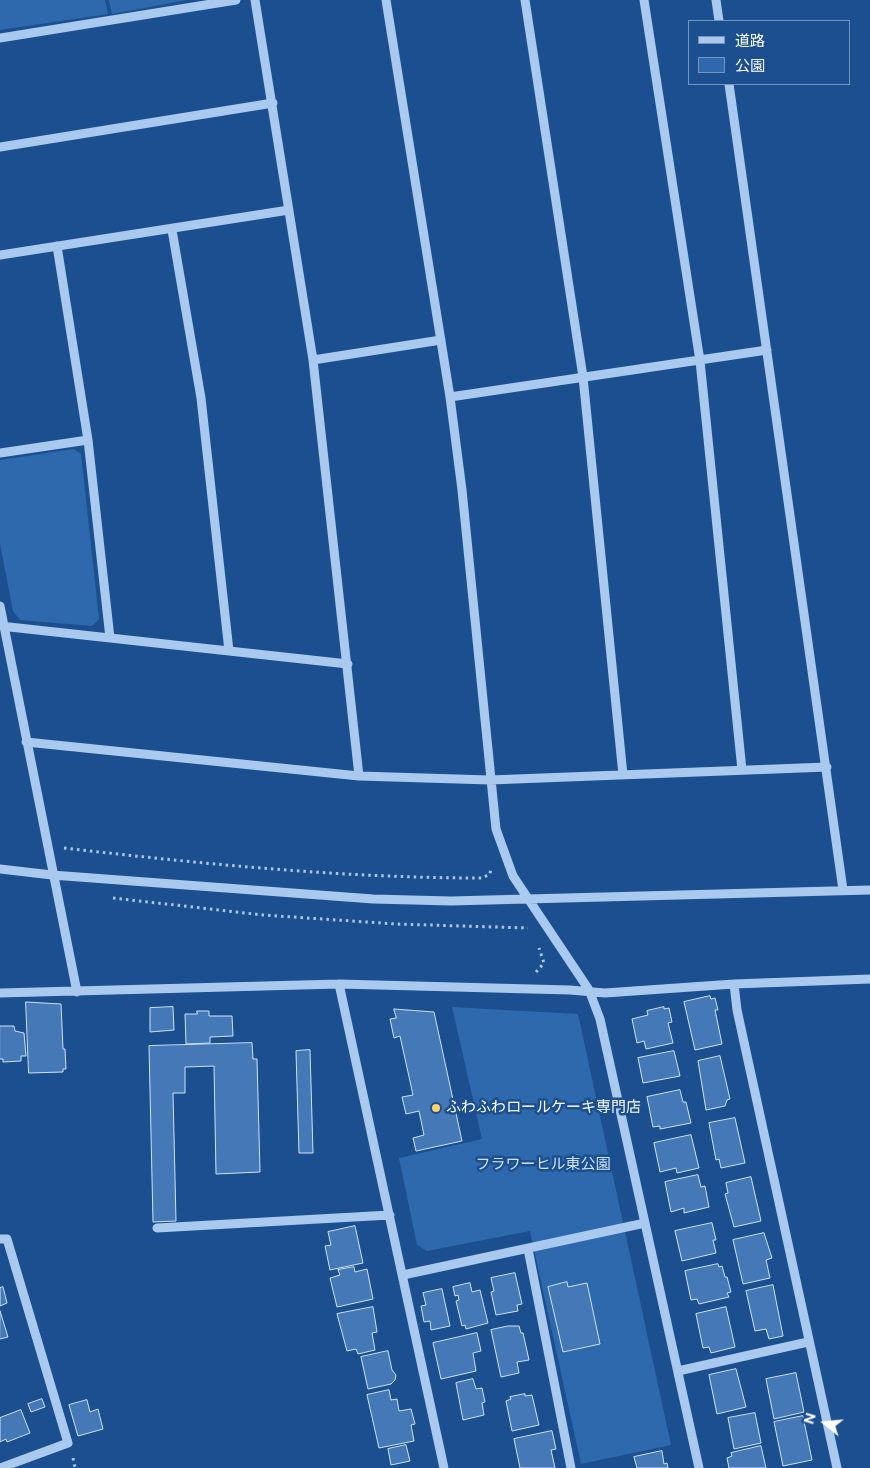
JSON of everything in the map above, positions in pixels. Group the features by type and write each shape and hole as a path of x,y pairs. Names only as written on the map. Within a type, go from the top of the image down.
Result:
{"street":[{"path":"0,38 236,0"},
{"path":"255,0 313,360 359,776"},
{"path":"386,0 450,397 462,490 496,829 504,856 526,900 562,947 589,990 600,1019 699,1468"},
{"path":"525,0 583,377 623,776"},
{"path":"644,0 700,361 742,770"},
{"path":"716,0 719,20"},
{"path":"728,85 827,767 843,890"},
{"path":"0,147 273,103"},
{"path":"0,255 172,230 289,210"},
{"path":"172,230 201,398 229,650"},
{"path":"58,246 88,440 110,638"},
{"path":"313,360 441,340"},
{"path":"450,397 767,350"},
{"path":"0,453 88,440"},
{"path":"0,606 2,627 77,992"},
{"path":"2,627 348,664"},
{"path":"26,742 359,776 490,780 827,767"},
{"path":"0,869 52,875 373,899 526,900 870,890"},
{"path":"0,993 338,984 589,990 605,993 734,984 870,980"},
{"path":"338,984 444,1468"},
{"path":"734,984 808,1342 837,1468"},
{"path":"157,1228 390,1215"},
{"path":"403,1275 644,1222"},
{"path":"0,1239 7,1239 68,1443 0,1468"},
{"path":"528,1249 571,1468"},
{"path":"678,1371 808,1342"}],"path":[{"path":"60,848 227,866 405,878 482,878 490,874 491,861"},
{"path":"107,897 263,915 396,924 524,926 530,929"},
{"path":"532,973 538,971 544,963 538,945"}],"green space":[{"path":"0,0 105,0 108,14 0,30"},
{"path":"109,0 187,0 112,14"},
{"path":"74,449 81,454 99,619 92,626 20,620 13,611 0,544 0,460"},
{"name":"フラワーヒル東公園","path":"452,1007 578,1014 671,1445 581,1464 530,1231 427,1251 417,1245 399,1158 482,1139"}],"building":[{"path":"710,996 711,999 715,998 718,1010 715,1010 722,1044 695,1050 684,1002"},
{"path":"26,1002 61,1004 66,1069 63,1069 63,1072 29,1073"},
{"path":"173,1007 174,1030 150,1032 150,1008"},
{"path":"664,1007 664,1009 669,1008 672,1022 668,1023 673,1043 646,1049 644,1041 637,1043 632,1019 648,1015 647,1011"},
{"path":"394,1009 434,1012 462,1141 416,1151 413,1138 424,1135 419,1111 406,1114 402,1097 413,1095 400,1036 394,1038 390,1019 396,1018"},
{"path":"197,1011 209,1011 209,1016 232,1016 233,1036 210,1037 210,1043 186,1044 185,1014 197,1014"},
{"path":"0,1026 14,1026 15,1031 24,1033 26,1056 21,1056 21,1061 3,1062 3,1059 0,1059"},
{"path":"252,1043 253,1059 257,1059 260,1172 216,1174 214,1066 185,1067 185,1093 173,1093 176,1221 153,1222 149,1046"},
{"path":"310,1050 313,1153 299,1153 296,1051"},
{"path":"674,1051 680,1076 643,1083 638,1058"},
{"path":"720,1056 730,1099 727,1100 725,1106 706,1110 698,1061"},
{"path":"680,1090 683,1102 686,1102 691,1123 660,1129 660,1126 653,1127 647,1097"},
{"path":"735,1118 745,1163 721,1168 719,1159 716,1160 709,1123"},
{"path":"691,1135 699,1168 677,1173 676,1168 660,1172 654,1143"},
{"path":"698,1175 701,1187 705,1186 709,1207 684,1213 684,1208 671,1212 665,1182"},
{"path":"751,1177 761,1221 734,1227 725,1194 728,1193 726,1183"},
{"path":"712,1223 716,1240 713,1240 716,1253 682,1261 675,1231"},
{"path":"355,1226 363,1263 330,1270 325,1246 331,1245 328,1232"},
{"path":"764,1233 772,1258 766,1260 770,1278 743,1284 733,1240"},
{"path":"718,1264 719,1267 722,1266 725,1277 727,1277 731,1292 727,1293 729,1297 699,1304 697,1299 691,1300 685,1271"},
{"path":"354,1267 355,1272 367,1269 373,1299 337,1307 330,1278 340,1275 338,1270"},
{"path":"515,1273 522,1304 517,1305 518,1311 496,1315 491,1292 494,1291 491,1278"},
{"path":"567,1282 568,1287 587,1283 600,1344 563,1352 548,1287"},
{"path":"470,1283 472,1292 480,1290 488,1323 466,1329 465,1325 462,1326 456,1301 459,1300 458,1295 455,1296 453,1287"},
{"path":"773,1285 783,1336 769,1339 766,1329 755,1331 746,1291"},
{"path":"3,1287 7,1303 0,1306 0,1288"},
{"path":"442,1289 450,1326 431,1330 430,1321 424,1322 421,1306 426,1305 423,1293"},
{"path":"373,1307 377,1332 372,1333 375,1350 358,1354 356,1349 347,1351 337,1314"},
{"path":"726,1307 735,1347 711,1353 709,1347 703,1348 696,1314"},
{"path":"0,1311 8,1337 0,1339"},
{"path":"508,1326 519,1326 521,1333 523,1333 529,1360 517,1362 519,1373 501,1377 491,1330"},
{"path":"477,1333 481,1351 473,1353 476,1371 441,1379 433,1343"},
{"path":"388,1351 392,1370 396,1375 395,1380 391,1384 368,1389 361,1357"},
{"path":"736,1369 746,1407 717,1414 709,1375"},
{"path":"796,1373 804,1412 774,1419 766,1379"},
{"path":"473,1379 476,1389 482,1388 485,1402 482,1403 484,1415 463,1420 456,1383"},
{"path":"389,1390 391,1400 397,1399 399,1411 411,1409 415,1424 411,1425 414,1441 379,1448 367,1395"},
{"path":"525,1394 525,1396 532,1395 539,1425 512,1431 506,1401 511,1399 510,1397"},
{"path":"42,1399 45,1407 31,1412 28,1404"},
{"path":"87,1400 90,1412 98,1409 103,1429 78,1436 69,1405"},
{"path":"21,1410 30,1433 7,1442 6,1439 0,1442 0,1418"},
{"path":"755,1413 761,1443 734,1449 728,1418"},
{"path":"803,1416 812,1460 783,1466 774,1422"},
{"path":"552,1431 556,1449 551,1450 555,1468 520,1468 514,1439"},
{"path":"406,1445 410,1461 391,1465 388,1449"},
{"path":"761,1446 766,1468 729,1468 727,1458 732,1456 731,1453"},
{"path":"662,1451 664,1464 667,1463 668,1468 637,1468 634,1457"}],"place":[{"name":"ふわふわロールケーキ専門店","path":"436,1108"}]}
